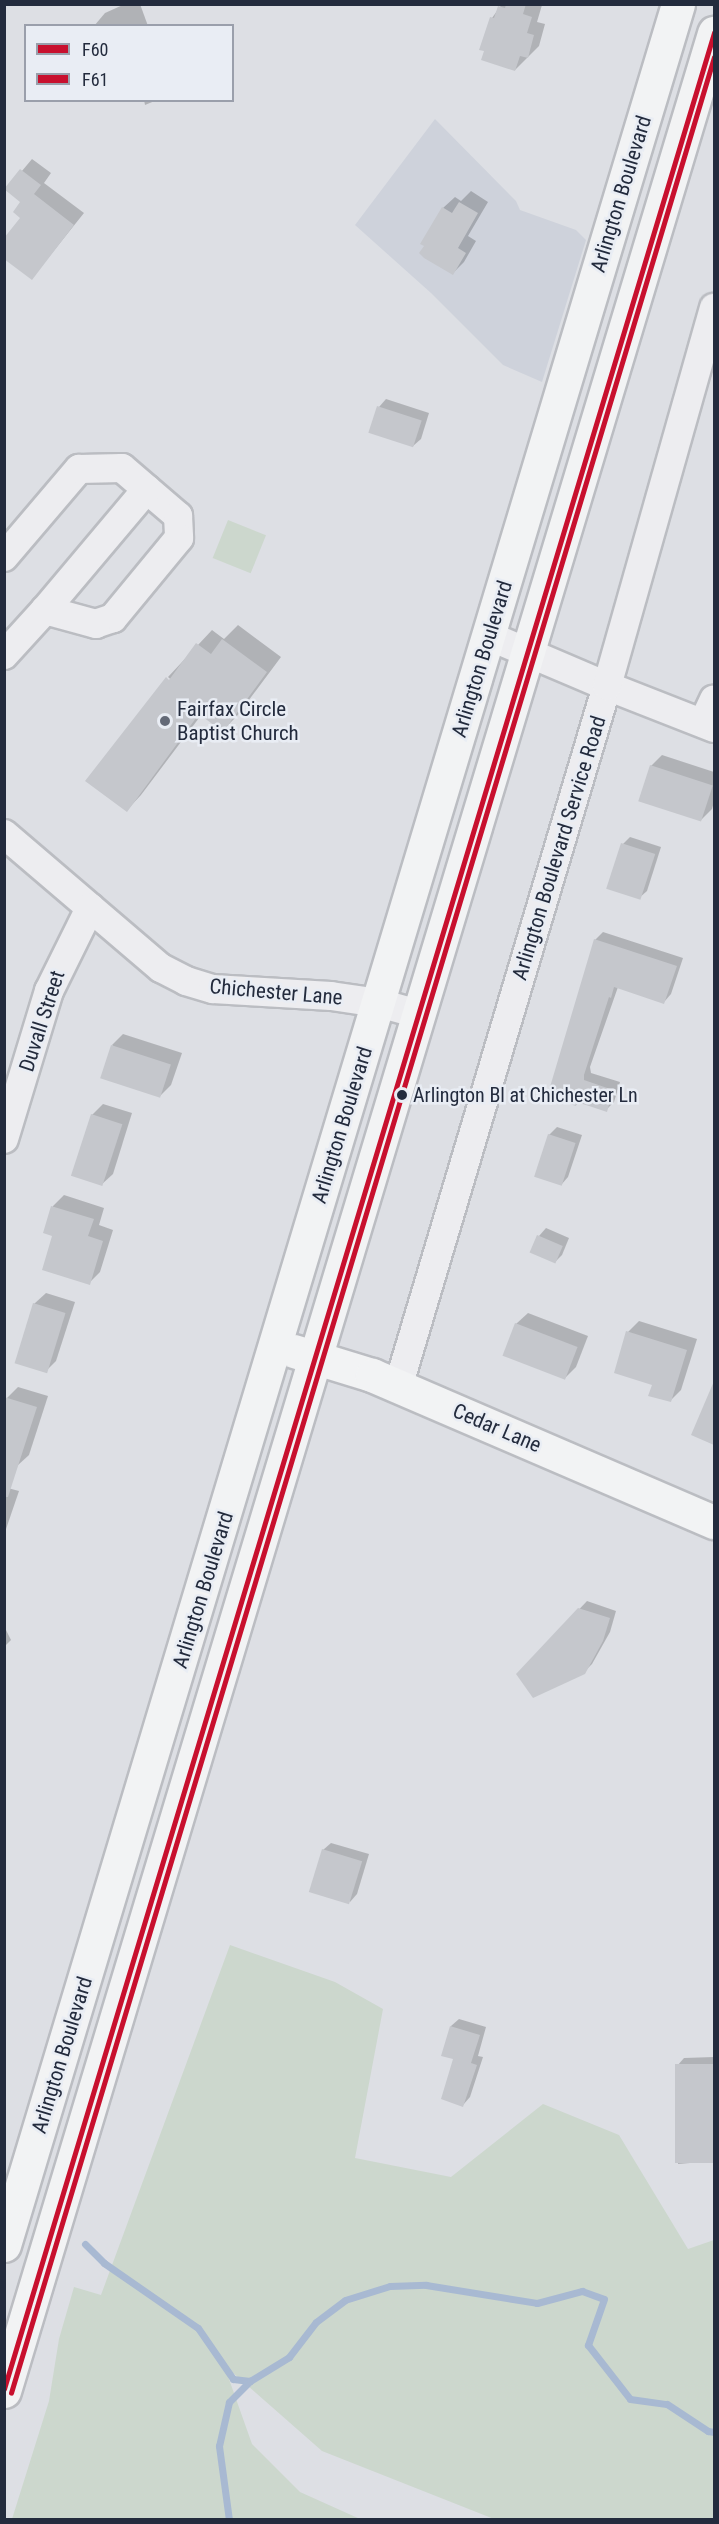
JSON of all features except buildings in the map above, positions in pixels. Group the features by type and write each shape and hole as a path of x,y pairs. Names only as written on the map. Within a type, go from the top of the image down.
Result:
{"main road":[{"name":"Arlington Boulevard","path":"4,2245 678,4"},
{"name":"Arlington Boulevard","path":"4,2391 714,33"},
{"name":"Cedar Lane","path":"276,1345 398,1387 714,1522"}],"street":[{"name":"Arlington Boulevard Service Road","path":"398,1387 607,686 714,308"},
{"path":"4,557 79,469 122,468 178,516 179,538 113,618 96,624 45,610"},
{"path":"4,655 147,489"},
{"path":"489,636 607,686 710,717"},
{"name":"Chichester Lane","path":"4,834 161,968 186,981 213,989 331,996 379,1003 419,1014"},
{"name":"Duvall Street","path":"4,1139 49,991 90,908"}],"shaded area":[{"path":"435,119 516,201 520,210 576,230 586,240 542,382 503,365 431,293 355,225"},
{"path":"228,520 266,535 251,573 213,558"},
{"path":"230,1945 335,1982 383,2009 355,2158 451,2177 543,2104 619,2135 688,2249 714,2240 714,2519 494,2519 322,2451 224,2365 252,2444 300,2492 360,2519 12,2519 49,2401 59,2339 74,2287 101,2295"}],"waterway":[{"path":"85,2244 104,2263 198,2328 233,2379 250,2381"},
{"path":"229,2520 219,2446 229,2402 250,2381 289,2357 316,2322 345,2300 390,2286 426,2285 537,2303 582,2291 604,2299 588,2345 630,2399 667,2404 708,2431 714,2432"}],"transit line":[{"name":"F60","path":"4,2389 714,33"},
{"name":"F61","path":"11,2393 714,57"}],"place":[{"name":"Fairfax Circle Baptist Church","path":"165,721"},
{"name":"Arlington Bl at Chichester Ln","path":"402,1095"}]}
